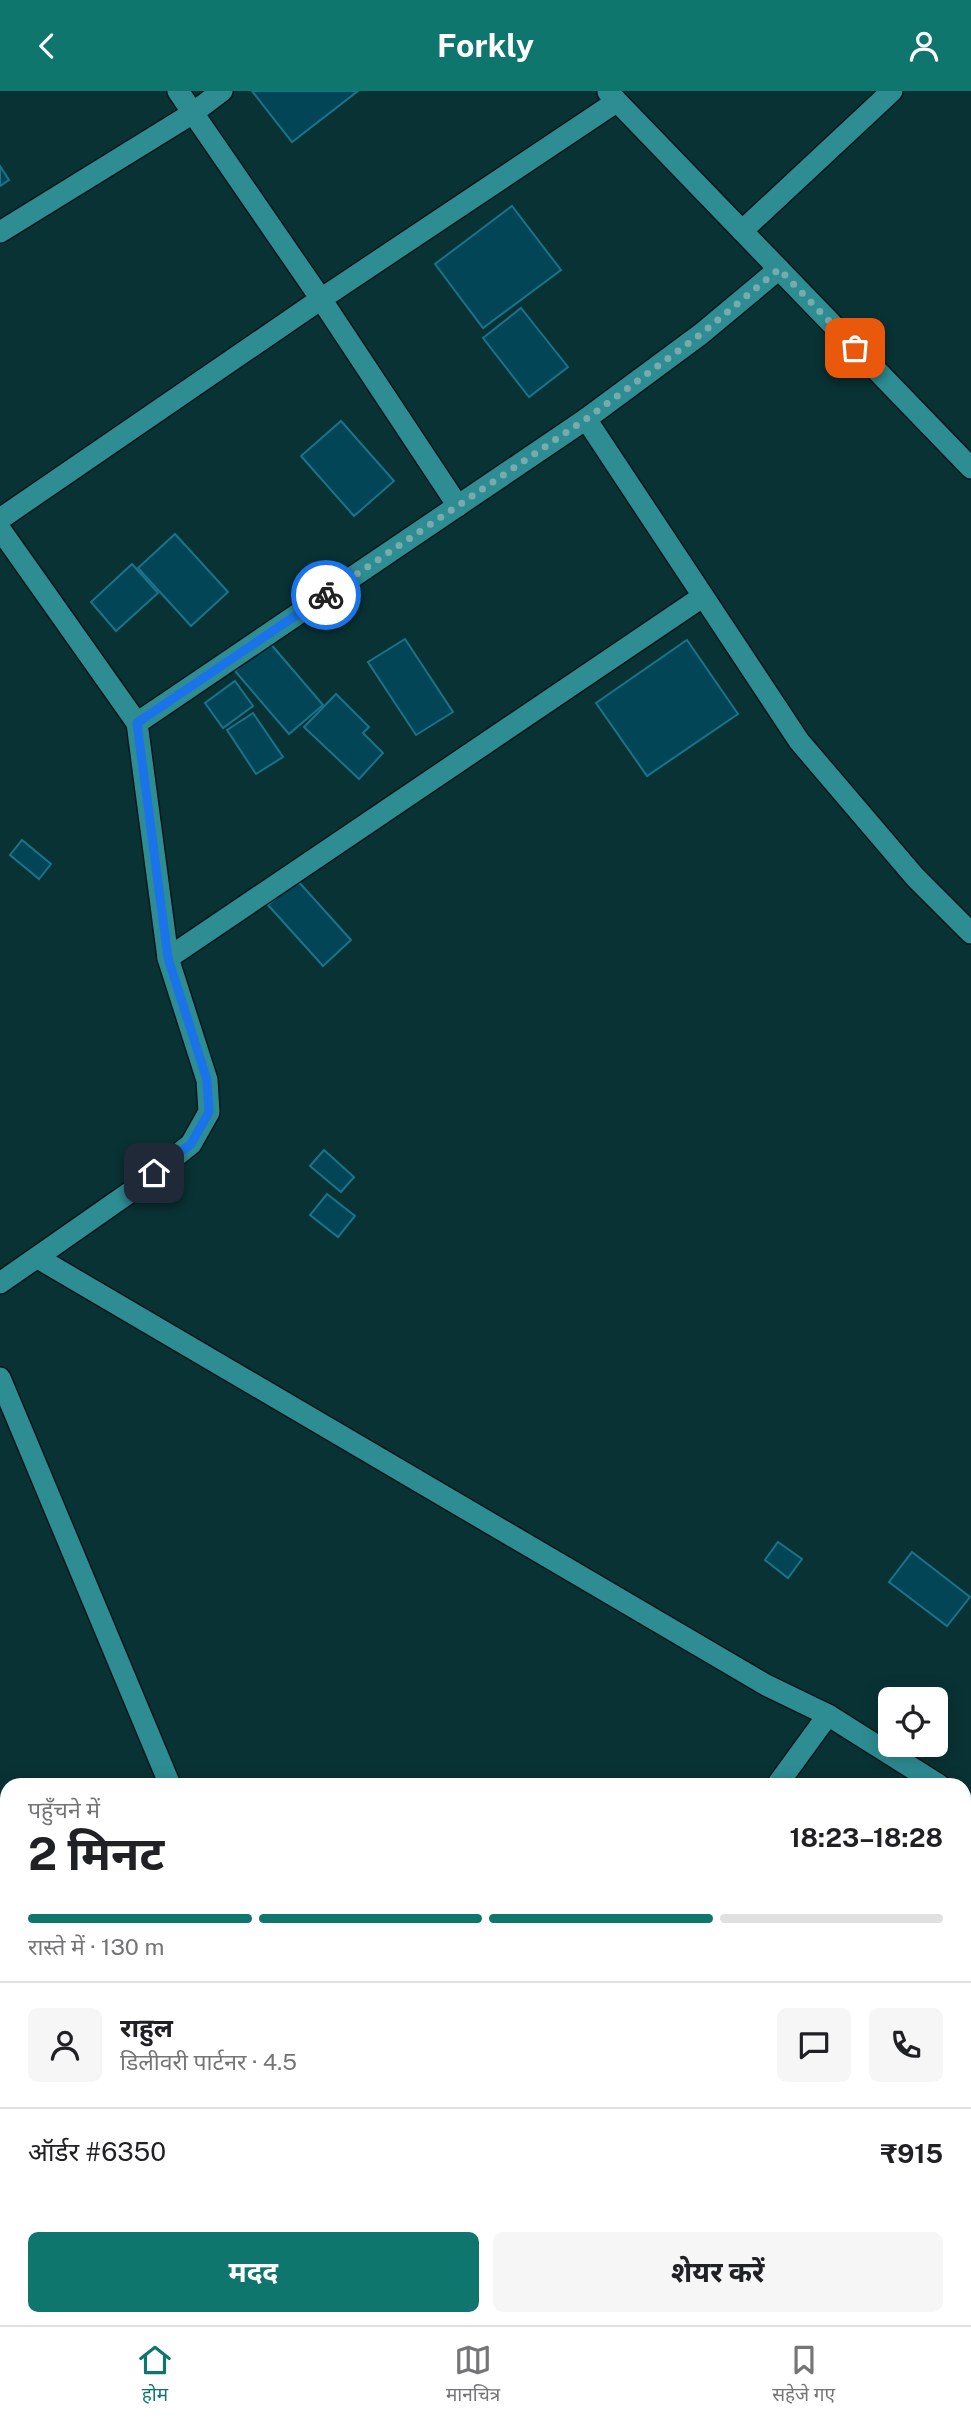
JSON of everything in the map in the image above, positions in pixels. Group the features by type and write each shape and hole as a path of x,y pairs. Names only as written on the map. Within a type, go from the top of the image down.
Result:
{"street":[{"path":"178,91 321,299 458,506"},
{"path":"0,232 193,113 222,91"},
{"path":"742,231 892,91"},
{"path":"0,519 611,96 971,468"},
{"path":"137,723 586,419 701,334 779,269"},
{"path":"586,419 799,741 907,868 971,933"},
{"path":"0,529 137,723 168,958 207,1080 209,1112 191,1144 136,1188 0,1283"},
{"path":"168,958 702,597"},
{"path":"38,1258 766,1685 828,1715 928,1778"},
{"path":"0,1378 167,1778"},
{"path":"782,1778 828,1715"}],"building":[{"path":"252,91 358,91 292,142"},
{"path":"0,166 9,180 0,186"},
{"path":"512,206 561,270 483,328 435,264"},
{"path":"521,308 568,367 529,397 483,338"},
{"path":"341,421 394,481 354,516 301,456"},
{"path":"175,534 228,592 191,626 138,568"},
{"path":"132,564 158,593 116,631 91,602"},
{"path":"405,639 453,712 416,735 368,662"},
{"path":"687,640 738,714 647,776 596,703"},
{"path":"269,642 323,705 289,734 235,671"},
{"path":"235,681 253,706 223,728 205,703"},
{"path":"336,694 369,727 363,733 383,753 359,779 304,727"},
{"path":"253,713 283,757 256,774 227,730"},
{"path":"22,840 51,864 39,879 10,855"},
{"path":"297,880 351,940 323,966 268,905"},
{"path":"324,1150 354,1177 341,1192 310,1166"},
{"path":"327,1194 355,1216 338,1237 310,1215"},
{"path":"778,1542 802,1559 788,1578 765,1560"},
{"path":"912,1552 970,1597 947,1626 889,1582"}],"way so far":[{"path":"326,595 586,419 701,334 779,269 855,348"}],"route":[{"path":"154,1173 191,1144 209,1112 207,1080 168,958 137,723 326,595"}]}
